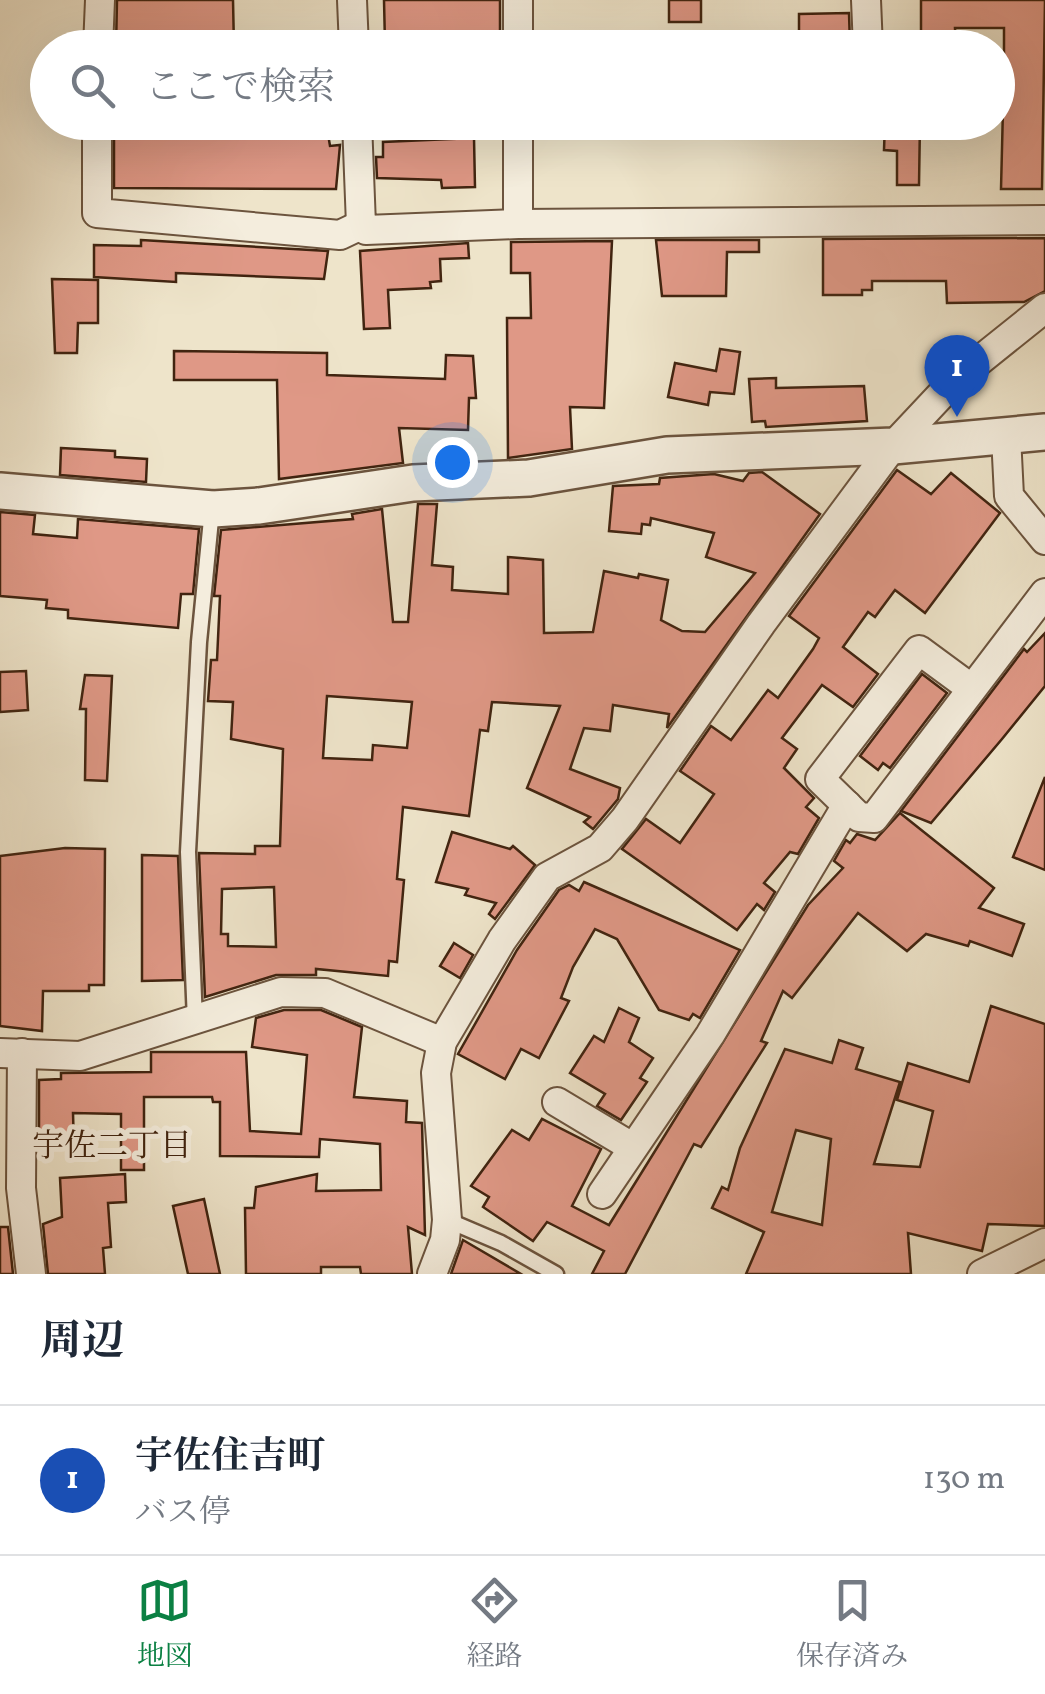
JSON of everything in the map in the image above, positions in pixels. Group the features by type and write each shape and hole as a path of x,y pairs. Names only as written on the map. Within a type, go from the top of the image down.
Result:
{"street":[{"path":"99,30 100,0"},
{"path":"352,0 353,30"},
{"path":"518,0 518,30"},
{"path":"866,0 867,30"},
{"path":"96,140 97,212 340,235 361,225"},
{"path":"358,140 361,225 366,230 518,224 1045,220"},
{"path":"518,140 518,224"},
{"path":"432,1274 445,1240 447,1220 436,1073 442,1042 502,940 547,877 600,848 624,819 893,446 954,380 1045,308"},
{"path":"0,490 212,508 412,484 528,478 668,455 893,446 1045,432"},
{"path":"1006,436 1009,496 1045,540"},
{"path":"972,689 919,650 820,779 859,817 874,818 1045,593"},
{"path":"602,1194 710,1035 847,806"},
{"path":"32,1274 11,1053 80,1056 281,992 325,993 442,1042"},
{"path":"557,1102 632,1146"},
{"path":"982,1274 1045,1243"}],"lane":[{"path":"195,1021 188,852 199,642 212,508"},
{"path":"447,1220 501,1243 556,1274"}],"building":[{"path":"117,0 233,0 234,30 116,30"},
{"path":"384,0 500,0 500,30 385,30"},
{"path":"669,0 701,0 701,22 669,22"},
{"path":"921,0 1045,0 1042,189 1001,189 1002,140 1015,140 1015,30 921,30"},
{"path":"849,13 850,30 799,30 799,14"},
{"path":"114,140 329,140 330,146 340,145 336,189 114,188"},
{"path":"474,140 475,187 442,188 441,180 377,178 376,157 383,157 383,142"},
{"path":"884,140 920,140 919,185 897,185 897,151 884,150"},
{"path":"1045,238 1045,291 1024,302 947,303 946,281 872,281 872,290 862,290 862,295 823,295 823,239"},
{"path":"141,240 328,251 324,279 176,273 176,282 94,277 94,245 141,246"},
{"path":"656,240 759,240 759,252 727,252 726,296 662,296"},
{"path":"612,241 604,408 570,407 572,449 508,458 507,318 531,318 530,273 511,273 511,242"},
{"path":"468,243 469,258 440,259 441,281 430,282 431,288 388,290 390,328 364,329 360,251"},
{"path":"52,279 98,280 98,323 78,323 77,353 55,353"},
{"path":"720,349 740,352 734,394 710,392 708,405 668,397 675,363 716,371"},
{"path":"174,351 327,353 327,375 445,379 446,355 473,356 476,398 469,398 468,430 399,428 403,463 279,479 277,380 174,380"},
{"path":"776,378 776,388 864,386 867,421 766,427 765,421 752,422 749,379"},
{"path":"61,448 115,451 115,457 147,459 146,482 60,475"},
{"path":"897,470 931,494 951,473 1000,513 925,613 895,590 875,617 868,612 843,647 878,674 853,707 822,685 782,738 797,749 784,768 814,798 806,807 819,818 798,854 790,852 764,883 775,892 764,910 757,904 737,930 622,849 646,819 680,843 714,794 680,771 711,726 731,740 768,690 778,698 819,638 789,616"},
{"path":"762,472 820,514 667,728 669,714 613,705 610,731 584,728 570,769 620,788 618,799 593,829 584,822 590,817 527,788 560,706 492,702 488,731 480,730 469,816 403,807 397,879 404,880 397,962 389,961 388,976 316,969 316,975 276,975 205,997 199,853 255,854 255,846 280,846 283,749 231,739 233,702 208,701 211,660 217,660 220,596 214,596 221,530 353,519 352,514 382,509 393,622 408,622 418,504 437,504 432,565 453,567 452,590 508,594 508,557 543,560 544,633 593,632 604,571 638,578 639,574 668,580 661,620 682,631 705,632 755,573 706,557 714,533 651,518 650,525 642,524 641,534 609,531 613,486 659,484 660,478 714,474 743,481 749,473","holes":["327,696 412,702 407,748 373,745 372,760 323,758","274,887 276,947 228,946 228,934 221,934 222,889"]},
{"path":"0,512 35,515 33,534 77,538 78,519 199,529 193,594 181,594 178,628 68,618 68,610 46,608 47,600 0,596"},
{"path":"1045,633 1045,686 931,823 901,811 1024,649 1027,652"},
{"path":"26,671 28,710 0,712 0,672"},
{"path":"922,674 947,693 890,768 883,763 878,770 860,756"},
{"path":"85,675 112,676 107,781 85,780 86,709 80,709"},
{"path":"1045,777 1045,870 1013,857"},
{"path":"900,813 994,888 979,908 1024,924 1012,956 970,941 968,946 926,934 907,951 858,913 792,998 783,991 761,1041 767,1043 701,1147 694,1144 625,1274 592,1274 604,1251 547,1222 533,1241 483,1207 489,1197 471,1186 512,1130 529,1140 542,1119 601,1149 572,1206 609,1225 808,905 843,868 834,861 846,840 850,843 857,834 875,840"},
{"path":"452,832 510,849 513,846 535,865 495,919 489,914 496,903 465,895 468,889 436,882"},
{"path":"65,848 105,849 104,985 89,985 89,991 43,991 42,1031 0,1026 0,856"},
{"path":"142,855 178,856 183,980 142,981"},
{"path":"584,882 740,950 700,1018 693,1014 689,1020 659,1010 617,939 595,929 573,967 561,998 569,1001 539,1058 521,1049 505,1079 458,1054 517,950 559,890 569,885 579,891"},
{"path":"454,943 473,955 460,978 440,966"},
{"path":"991,1006 1045,1024 1045,1226 988,1224 982,1251 908,1233 911,1274 746,1274 764,1232 712,1208 722,1187 728,1190 740,1148 785,1049 832,1063 839,1040 863,1048 856,1069 900,1082 874,1164 920,1167 933,1111 897,1100 908,1063 969,1082","holes":["796,1130 831,1139 822,1225 772,1212"]},
{"path":"619,1008 639,1018 629,1042 653,1058 640,1078 647,1082 621,1120 597,1106 605,1094 570,1073 594,1036 604,1042"},
{"path":"284,1010 321,1010 362,1027 354,1097 407,1101 406,1122 422,1123 425,1235 408,1227 412,1274 361,1274 360,1267 321,1267 321,1274 246,1274 245,1208 254,1208 256,1187 317,1174 316,1191 381,1190 380,1144 320,1139 319,1157 220,1156 220,1102 213,1102 212,1097 144,1097 144,1170 121,1170 121,1114 73,1113 74,1148 39,1148 39,1080 61,1079 61,1073 151,1072 151,1052 246,1052 250,1131 301,1134 307,1055 252,1047 256,1018"},
{"path":"125,1174 126,1202 108,1203 111,1247 103,1248 105,1274 48,1274 43,1224 62,1217 60,1178"},
{"path":"204,1199 220,1274 188,1274 173,1206"},
{"path":"0,1227 8,1227 13,1274 0,1274"},
{"path":"463,1240 521,1274 451,1274"}],"place":[{"name":"宇佐住吉町","path":"957,417"}],"district":[{"name":"宇佐二丁目","path":"112,1145"}]}
